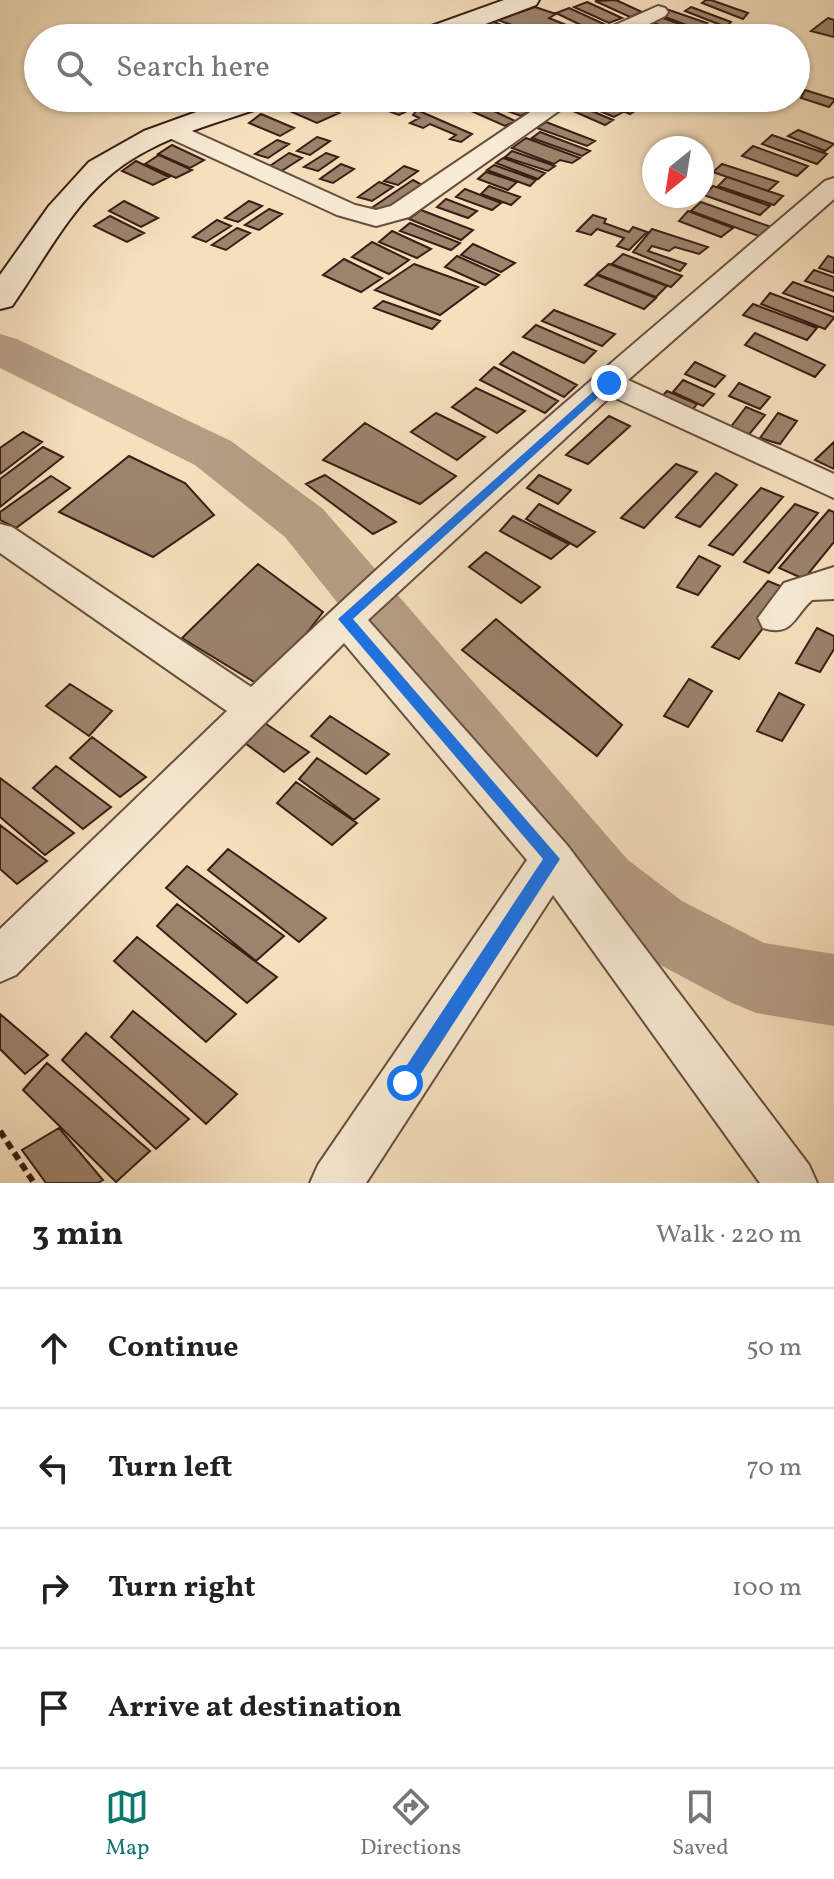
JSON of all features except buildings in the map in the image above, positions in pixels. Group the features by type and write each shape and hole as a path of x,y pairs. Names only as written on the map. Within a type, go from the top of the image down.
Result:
{"street":[{"path":"462,24 527,0"},
{"path":"634,24 658,12"},
{"path":"0,299 89,178 116,158 173,131 224,112"},
{"path":"173,131 346,210 376,218 400,212 546,112"},
{"path":"0,960 357,606 834,186"},
{"path":"609,383 834,487"},
{"path":"0,536 254,709"},
{"path":"776,618 802,587 809,584 826,588 834,580"},
{"path":"357,606 552,859 791,1183"},
{"path":"336,1183 552,859"}],"path":[{"path":"0,1131 34,1183"}],"waterway":[{"path":"0,349 213,453 304,523 603,882 656,925 756,977 834,990"}],"route":[{"path":"405,1083 552,859 345,619 609,383"}]}
